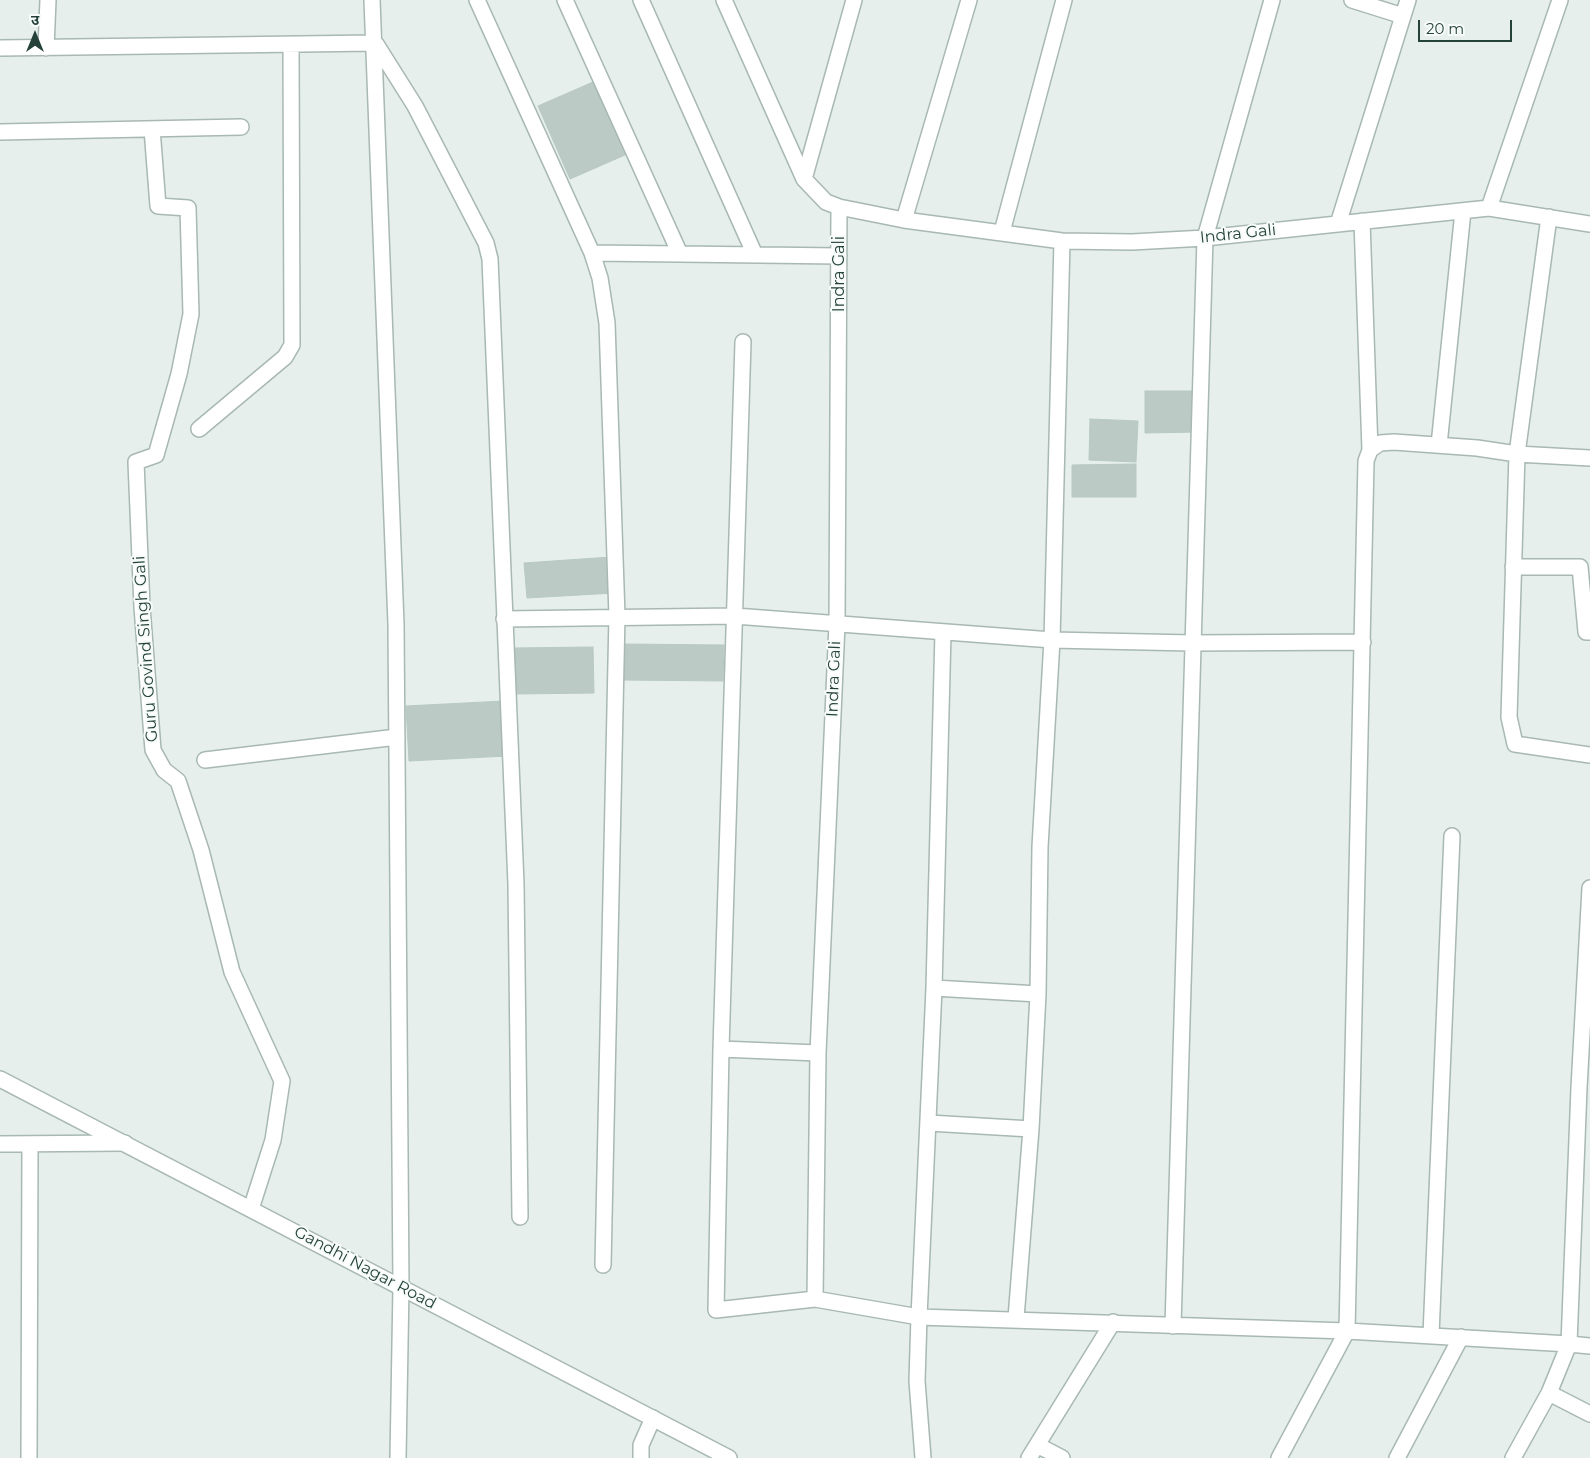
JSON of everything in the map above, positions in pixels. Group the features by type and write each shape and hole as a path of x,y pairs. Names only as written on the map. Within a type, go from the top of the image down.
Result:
{"street":[{"path":"46,48 48,0"},
{"path":"372,0 375,43 379,209 392,469 397,737 401,1287 398,1458"},
{"path":"477,0 592,253 600,278 607,322 617,616 603,1265"},
{"path":"564,0 680,254"},
{"path":"641,0 755,255"},
{"path":"724,0 804,179 814,192 833,205"},
{"path":"804,179 854,0"},
{"path":"904,220 969,0"},
{"path":"1002,232 1064,0"},
{"path":"1173,1326 1205,238 1272,0"},
{"path":"1352,0 1403,16"},
{"path":"1338,224 1408,0"},
{"path":"1489,208 1560,0"},
{"path":"0,48 375,43"},
{"path":"375,43 415,106 486,243 490,258 516,884 520,1217"},
{"path":"199,430 285,357 292,345 291,45"},
{"path":"0,132 241,127"},
{"name":"Guru Govind Singh Gali","path":"152,129 158,206 188,208 191,314 179,374 156,455 136,462 142,607 153,750 164,770 178,780 201,850 232,972 282,1080 273,1140 251,1209"},
{"name":"Indra Gali","path":"815,1300 818,1053 837,624 839,256 833,205 904,220 1002,232 1062,242 1132,242 1205,238 1489,208 1590,224"},
{"path":"1439,445 1463,210"},
{"path":"1549,217 1517,454 1509,716 1515,744 1590,755"},
{"path":"1279,1458 1347,1331 1366,462 1370,450 1362,221"},
{"path":"1016,1318 1031,1129 1038,994 1040,847 1052,640 1062,242"},
{"path":"592,253 839,256"},
{"path":"743,342 716,1310 815,1300 919,1316 1347,1331 1590,1346"},
{"path":"1370,450 1380,443 1394,442 1517,454 1590,458"},
{"path":"1513,567 1580,567 1586,632 1590,632"},
{"path":"504,619 617,616 735,616 1052,640 1192,643 1363,642"},
{"path":"923,1458 917,1380 934,988 943,632"},
{"path":"206,760 397,737"},
{"path":"1432,1335 1452,836"},
{"path":"1513,1458 1549,1393 1570,1344 1578,1088 1590,888"},
{"path":"934,988 1038,994"},
{"path":"722,1048 818,1053"},
{"name":"Gandhi Nagar Road","path":"0,1079 729,1458"},
{"path":"929,1123 1031,1129"},
{"path":"0,1144 125,1143"},
{"path":"29,1458 30,1145"},
{"path":"1062,1458 1033,1452 1113,1322"},
{"path":"1397,1458 1461,1337"},
{"path":"1549,1393 1590,1414"},
{"path":"641,1458 641,1445 653,1418"}],"building":[{"path":"593,82 625,155 570,179 538,106"},
{"path":"1145,391 1198,391 1199,432 1145,433"},
{"path":"1090,419 1138,421 1136,462 1089,460"},
{"path":"1136,464 1136,497 1072,497 1072,465"},
{"path":"611,557 614,593 527,598 524,563"},
{"path":"622,644 724,645 723,681 622,680"},
{"path":"593,647 594,693 515,694 514,648"},
{"path":"504,701 507,756 409,761 406,706"}]}
